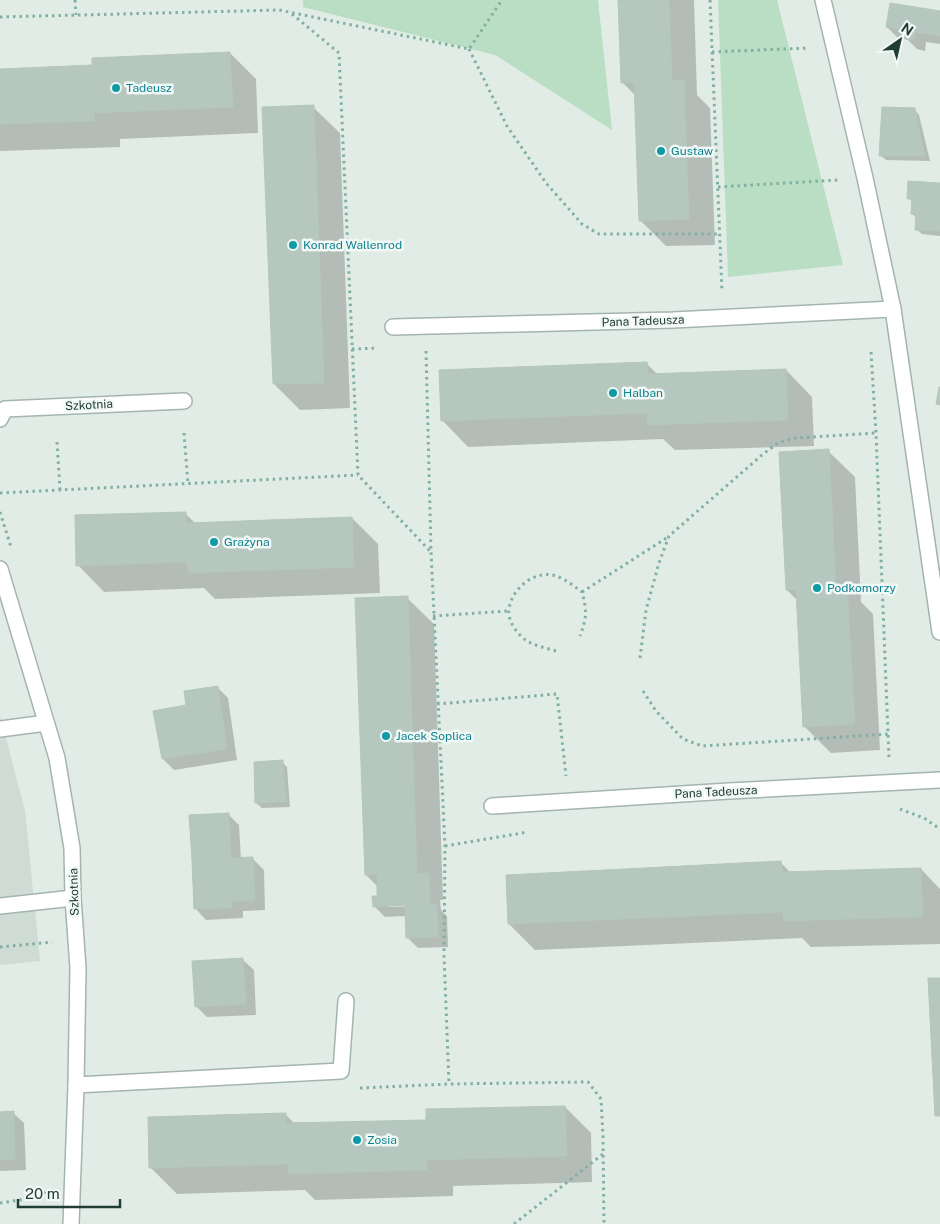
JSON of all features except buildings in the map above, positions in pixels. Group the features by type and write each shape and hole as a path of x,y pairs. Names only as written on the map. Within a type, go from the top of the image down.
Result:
{"street":[{"path":"823,0 865,178 893,309 940,632"},
{"name":"Pana Tadeusza","path":"393,327 673,320 893,309"},
{"name":"Szkotnia","path":"0,419 5,409 184,401"},
{"name":"Szkotnia","path":"0,570 57,758 72,848 78,968 71,1224"},
{"path":"0,729 46,723"},
{"name":"Pana Tadeusza","path":"492,806 940,780"},
{"path":"0,906 73,898"},
{"path":"76,1085 340,1071 346,1001"}],"path":[{"path":"75,0 76,15"},
{"path":"469,49 502,0"},
{"path":"710,0 723,318"},
{"path":"0,17 279,10 469,49"},
{"path":"292,14 338,53 358,475 431,551"},
{"path":"712,52 834,46"},
{"path":"469,49 508,126 546,183 582,224 599,234 720,234"},
{"path":"718,187 865,178"},
{"path":"643,691 656,711 683,739 702,746 889,734 871,345"},
{"path":"425,346 431,551 444,846 444,955 449,1084"},
{"path":"352,349 380,348"},
{"path":"184,433 188,484"},
{"path":"582,592 669,536 754,461 779,442 796,438 876,433"},
{"path":"57,442 60,490"},
{"path":"0,493 358,475"},
{"path":"640,658 646,610 659,563 669,536"},
{"path":"556,651 540,647 526,640 512,626 508,611 514,595 526,581 540,574 555,576 582,592 586,605 586,619 580,636"},
{"path":"434,616 508,611"},
{"path":"437,704 557,694 570,801"},
{"path":"899,809 924,818 940,829"},
{"path":"0,947 57,942"},
{"path":"351,1088 449,1084 588,1082 601,1099 604,1224"},
{"path":"514,1224 603,1154"},
{"path":"0,1203 40,1198 53,1184"}],"shaded area":[{"path":"0,715 25,811 40,961 0,965"}],"green space":[{"path":"303,0 598,0 612,130 495,55 303,7"},
{"path":"718,0 777,0 843,265 728,277"}],"place":[{"name":"Tadeusz","path":"116,88"},
{"name":"Gustaw","path":"661,151"},
{"name":"Konrad Wallenrod","path":"293,245"},
{"name":"Halban","path":"613,393"},
{"name":"Grażyna","path":"214,542"},
{"name":"Podkomorzy","path":"817,588"},
{"name":"Jacek Soplica","path":"386,736"},
{"name":"Zosia","path":"357,1140"}]}
